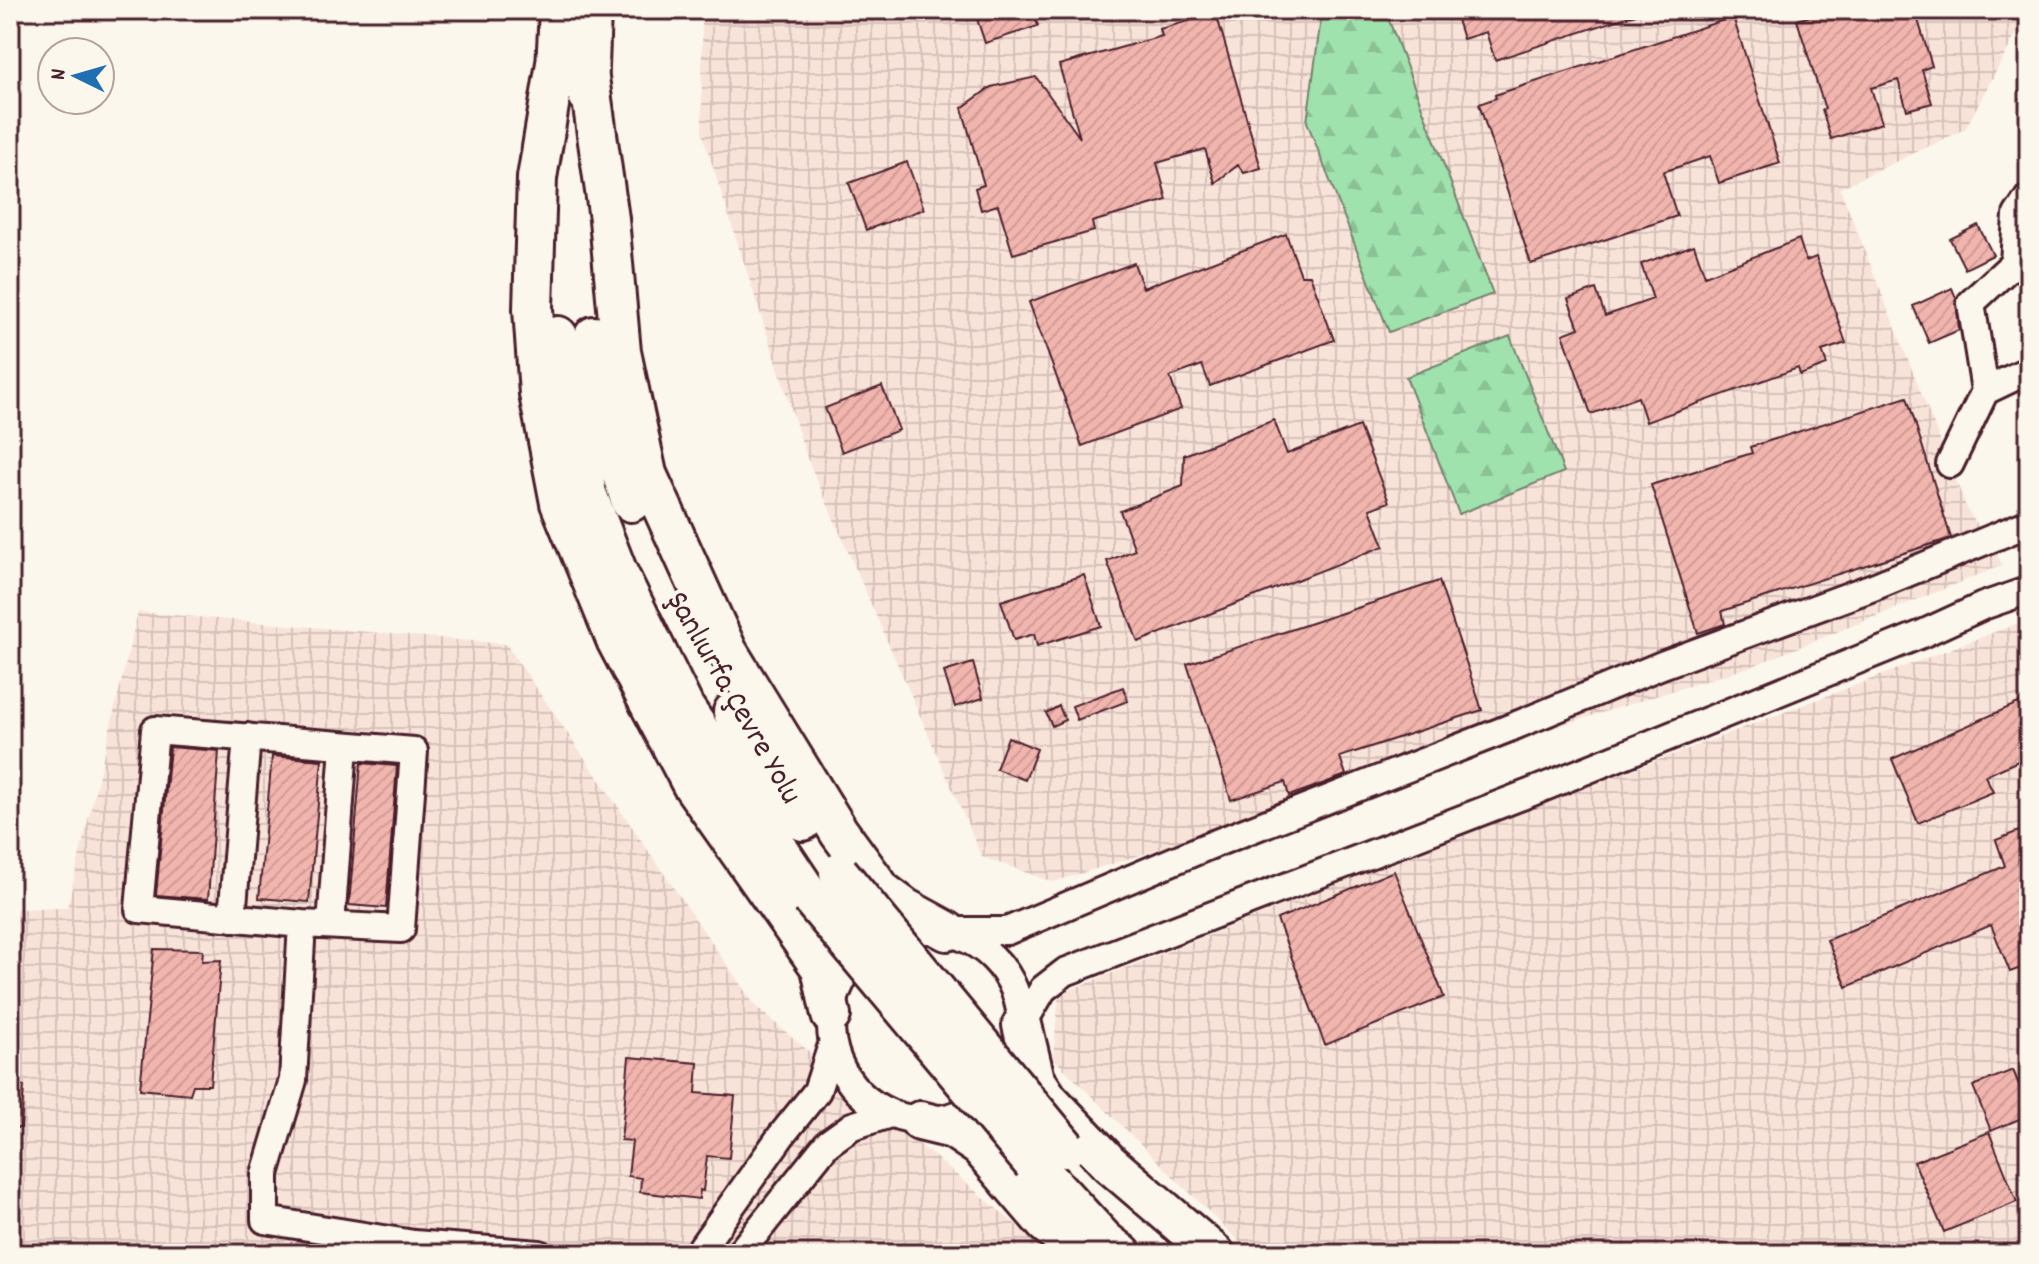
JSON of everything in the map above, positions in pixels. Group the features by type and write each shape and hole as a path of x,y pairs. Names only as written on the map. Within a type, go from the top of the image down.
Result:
{"highway":[{"name":"Şanlıurfa Çevre Yolu","path":"559,10 572,67 586,175 589,289 598,366 610,439 640,522 704,661 766,769 839,873 1049,1155 1104,1240 1122,1254"},
{"name":"Şanlıurfa Çevre Yolu","path":"591,10 572,67 551,175 554,302 567,399 587,494 618,573 684,707 811,898 1049,1155 1183,1254"},
{"path":"572,67 609,219 621,352 647,474 728,652 839,832 882,891 905,908 947,931"},
{"path":"572,67 537,178 533,309 539,394 560,503 616,640 691,783 821,968 831,1030"},
{"path":"1022,1025 1035,1079 1048,1099 1110,1164 1215,1254"},
{"path":"905,1118 953,1129 980,1147 1045,1223 1082,1254"}],"street":[{"path":"1950,464 1985,391 1971,303 2014,263 2017,215 2029,197"},
{"path":"1985,391 2029,370"},
{"path":"1985,391 2029,382"},
{"path":"697,1254 817,1091 839,985 857,958 883,939 915,930 1007,931 1206,847 1662,665 1873,587 2029,523"},
{"path":"739,1254 827,1144 852,1126 905,1118 950,1118 978,1106 1001,1085 1016,1058 1022,1025 1043,989 1065,972 1532,792 1922,634 1983,606 2029,590"},
{"path":"155,730 247,737 414,751 401,929 302,924 139,909 155,730"},
{"path":"232,918 247,737"},
{"path":"331,925 344,746"},
{"path":"302,924 293,1080 265,1174 265,1220 414,1244 539,1254"},
{"path":"947,931 977,944 1001,965 1016,994 1022,1025"},
{"path":"831,1030 843,1074 863,1098 905,1118"}],"shaded area":[{"path":"702,10 2029,10 1965,129 1840,188 1968,511 2003,565 1750,667 1053,882 982,857 807,458 702,133"},
{"path":"138,612 506,644 756,1007 1051,1254 10,1254 10,909 67,908"},
{"path":"2029,619 2029,1254 1252,1254 1053,1058 1059,994 1527,810"}],"green space":[{"path":"1322,10 1385,10 1493,294 1389,332 1307,122"},
{"path":"1510,336 1564,472 1459,514 1406,377"}],"building":[{"path":"974,10 1033,10 1038,26 985,43"},
{"path":"1454,10 1639,10 1639,13 1495,60 1486,32 1463,39"},
{"path":"1831,10 1915,10 1932,66 1922,70 1932,103 1907,110 1898,80 1871,88 1882,123 1831,139 1822,110 1825,109 1797,20"},
{"path":"1216,13 1261,168 1244,173 1238,165 1215,183 1205,149 1157,163 1167,200 1092,222 1094,231 1013,254 998,205 981,210 975,188 984,185 962,108 991,87 1036,77 1080,138 1059,65 1162,36 1160,29"},
{"path":"1733,17 1780,163 1719,183 1710,156 1663,172 1677,216 1531,264 1479,104 1496,98 1495,95"},
{"path":"907,162 924,209 866,230 849,183"},
{"path":"1978,225 1993,255 1965,269 1950,239"},
{"path":"1286,234 1301,275 1310,275 1334,340 1210,386 1202,365 1170,377 1181,409 1082,446 1029,302 1134,263 1143,288"},
{"path":"1799,239 1806,261 1816,257 1846,343 1822,351 1827,365 1800,375 1798,368 1646,422 1638,397 1591,414 1563,334 1579,328 1568,299 1596,289 1605,316 1653,299 1641,264 1694,245 1705,276"},
{"path":"1952,288 1959,330 1929,343 1913,306"},
{"path":"882,386 899,430 842,452 825,408"},
{"path":"1907,397 1951,538 1722,611 1725,624 1698,633 1651,485 1752,453 1750,447"},
{"path":"1274,420 1287,454 1359,426 1389,502 1370,509 1384,546 1138,642 1107,561 1135,550 1120,511 1183,486 1184,455"},
{"path":"1084,575 1101,626 1037,646 1034,634 1014,640 1001,601"},
{"path":"1439,581 1482,710 1340,757 1346,775 1289,796 1285,782 1231,800 1187,664"},
{"path":"973,663 983,698 955,707 944,672"},
{"path":"1123,687 1128,701 1077,720 1072,706"},
{"path":"2025,700 2029,710 2029,756 1985,776 1993,792 1918,823 1892,759"},
{"path":"1059,706 1065,720 1052,726 1046,713"},
{"path":"1008,737 1037,749 1025,780 996,769"},
{"path":"170,747 219,751 208,899 156,895"},
{"path":"272,756 322,760 309,902 259,898"},
{"path":"361,763 397,766 386,908 349,905"},
{"path":"2029,827 2029,965 2010,972 1991,925 1847,987 1827,940 2005,866 1996,840"},
{"path":"1394,871 1444,997 1325,1045 1277,919"},
{"path":"154,949 203,950 202,961 221,960 210,1085 193,1085 190,1094 140,1089"},
{"path":"629,1057 698,1063 696,1093 735,1096 729,1158 707,1156 703,1191 700,1190 699,1199 640,1192 641,1178 628,1176 632,1141 621,1140"},
{"path":"2013,1070 2029,1115 1991,1131 1973,1086"},
{"path":"10,1085 24,1086 21,1128 10,1128"},
{"path":"1989,1132 2017,1202 1944,1232 1914,1162"}]}
